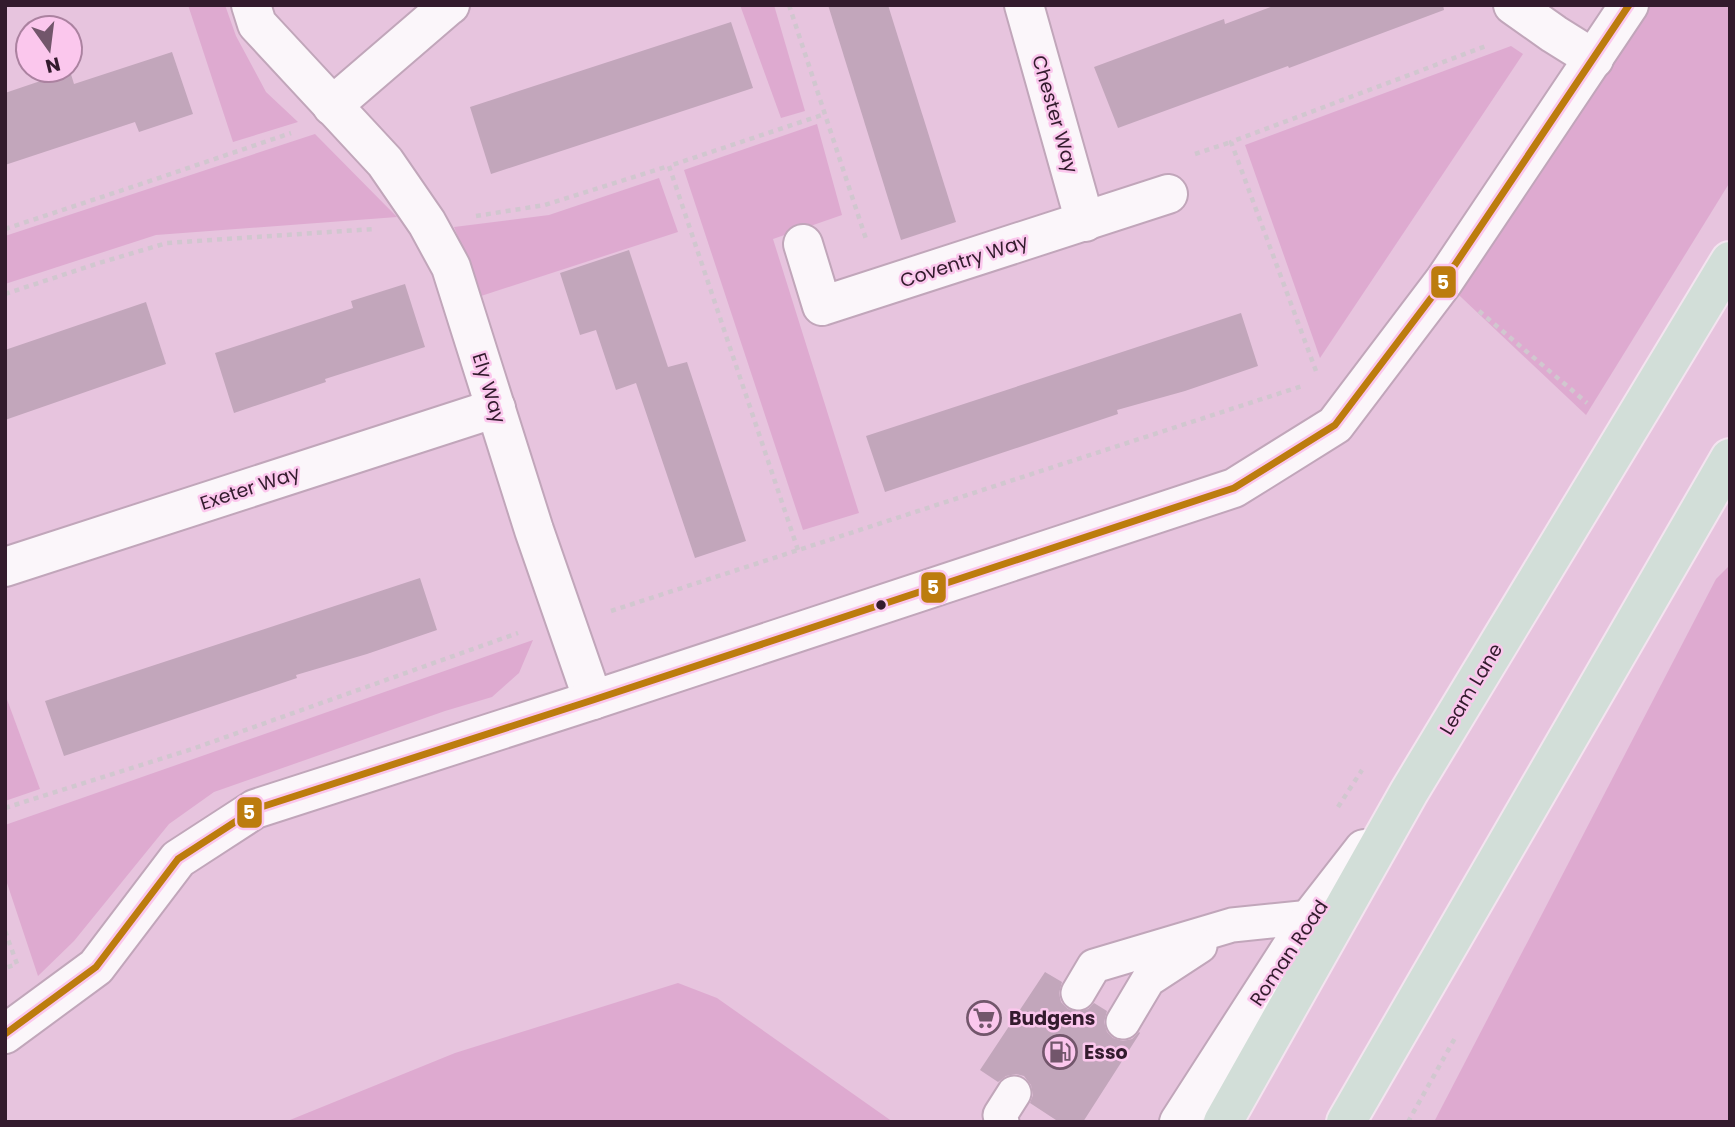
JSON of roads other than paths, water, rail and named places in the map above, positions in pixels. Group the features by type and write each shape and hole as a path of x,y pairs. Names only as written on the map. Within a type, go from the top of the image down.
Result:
{"highway":[{"name":"Leam Lane","path":"1223,1122 1409,792 1730,261"},
{"path":"1346,1122 1730,458"}],"street":[{"name":"Ely Way","path":"251,5 257,24 384,162 427,223 451,267 534,530 593,700"},
{"path":"332,106 450,5"},
{"name":"Chester Way","path":"1024,5 1085,222"},
{"path":"5,1034 96,967 178,859 255,809 1234,488 1335,425 1444,281 1629,5"},
{"path":"1520,11 1594,58"},
{"name":"Coventry Way","path":"803,244 822,306 1168,194"},
{"name":"Exeter Way","path":"5,567 496,408"},
{"name":"Roman Road","path":"1179,1122 1311,917 1409,792"}],"lane":[{"path":"1078,993 1094,966 1232,925 1311,917"},
{"path":"1123,1022 1148,980 1232,925"}],"place":[{"name":"Budgens","path":"984,1018"},
{"name":"Esso","path":"1060,1052"}]}
